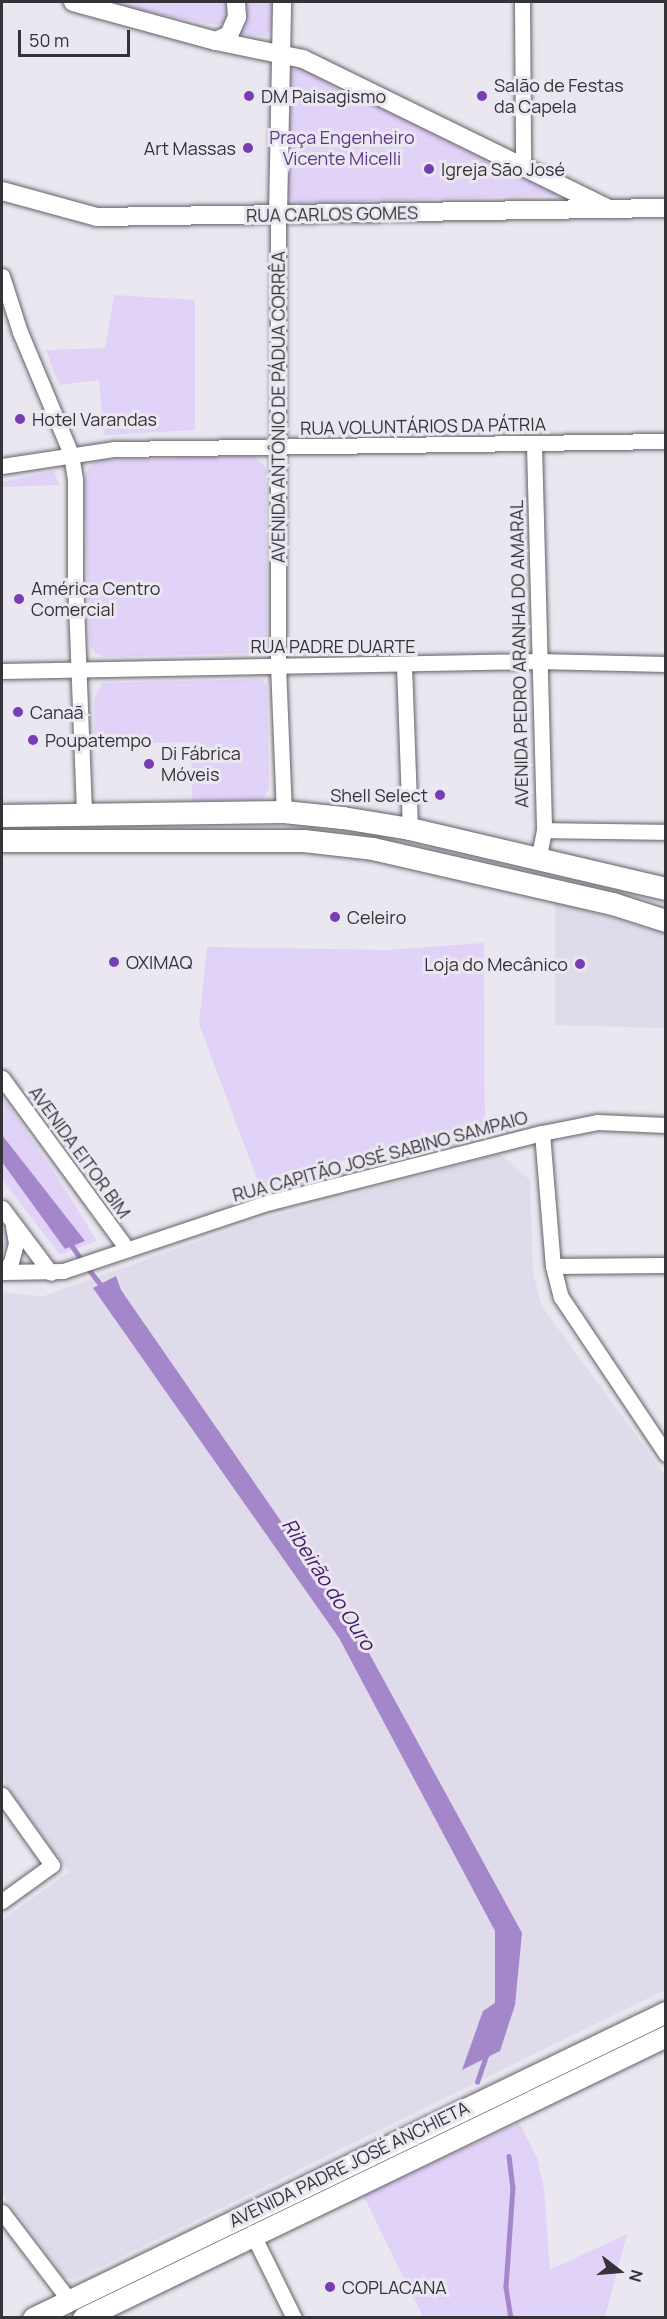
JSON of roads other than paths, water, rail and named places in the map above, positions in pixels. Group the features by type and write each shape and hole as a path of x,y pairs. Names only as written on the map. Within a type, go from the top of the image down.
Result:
{"main road":[{"path":"2,816 284,812 410,830 666,889"},
{"path":"2,841 221,839 304,841 350,846 551,889 666,921"},
{"name":"AVENIDA PADRE JOSÉ ANCHIETA","path":"33,2318 666,2012"},
{"name":"AVENIDA PADRE JOSÉ ANCHIETA","path":"83,2318 666,2036"}],"street":[{"path":"73,2 216,41 303,59 523,164 610,210"},
{"path":"216,41 229,34 237,17 236,2"},
{"name":"AVENIDA ANTÔNIO DE PÁDUA CORRÊA","path":"282,2 278,215 278,665 284,812"},
{"path":"522,2 523,164"},
{"name":"RUA CARLOS GOMES","path":"2,191 98,217 666,208"},
{"path":"2,276 20,332 71,454 75,480 84,815"},
{"name":"RUA VOLUNTÁRIOS DA PÁTRIA","path":"2,466 71,454 278,447 534,445 666,441"},
{"name":"AVENIDA PEDRO ARANHA DO AMARAL","path":"534,445 537,661 544,830 538,861"},
{"name":"RUA PADRE DUARTE","path":"2,671 278,665 404,666 537,661 666,664"},
{"path":"404,666 410,830"},
{"path":"544,830 666,832"},
{"name":"AVENIDA EITOR BIM","path":"2,1078 127,1249"},
{"name":"RUA CAPITÃO JOSÉ SABINO SAMPAIO","path":"57,1272 263,1204 542,1133 597,1122 666,1125"},
{"path":"542,1133 553,1266 561,1297 660,1434 666,1454"},
{"path":"2,1208 12,1223 57,1272"},
{"path":"2,1272 11,1262 16,1243 12,1223"},
{"path":"553,1266 666,1265"},
{"path":"2,1272 57,1272"},
{"path":"2,1795 52,1865 2,1901"},
{"path":"2,2212 69,2300"},
{"path":"253,2235 294,2318"}],"waterway":[{"name":"Ribeirão do Ouro","path":"70,1243 82,1260"},
{"name":"Ribeirão do Ouro","path":"87,1267 104,1289"},
{"name":"Ribeirão do Ouro","path":"477,2082 487,2053"},
{"path":"509,2156 513,2187 506,2287 511,2318"}],"place":[{"name":"DM Paisagismo","path":"249,96"},
{"name":"Salão de Festas da Capela","path":"482,96"},
{"name":"Art Massas","path":"248,148"},
{"name":"Igreja São José","path":"429,169"},
{"name":"Hotel Varandas","path":"20,419"},
{"name":"América Centro Comercial","path":"19,599"},
{"name":"Canaã","path":"18,712"},
{"name":"Poupatempo","path":"33,740"},
{"name":"Di Fábrica Móveis","path":"149,764"},
{"name":"Shell Select","path":"440,795"},
{"name":"Celeiro","path":"335,917"},
{"name":"OXIMAQ","path":"114,962"},
{"name":"Loja do Mecânico","path":"580,964"},
{"name":"COPLACANA","path":"330,2287"}],"park label":[{"name":"Praça Engenheiro Vicente Micelli","path":"342,148"}]}
